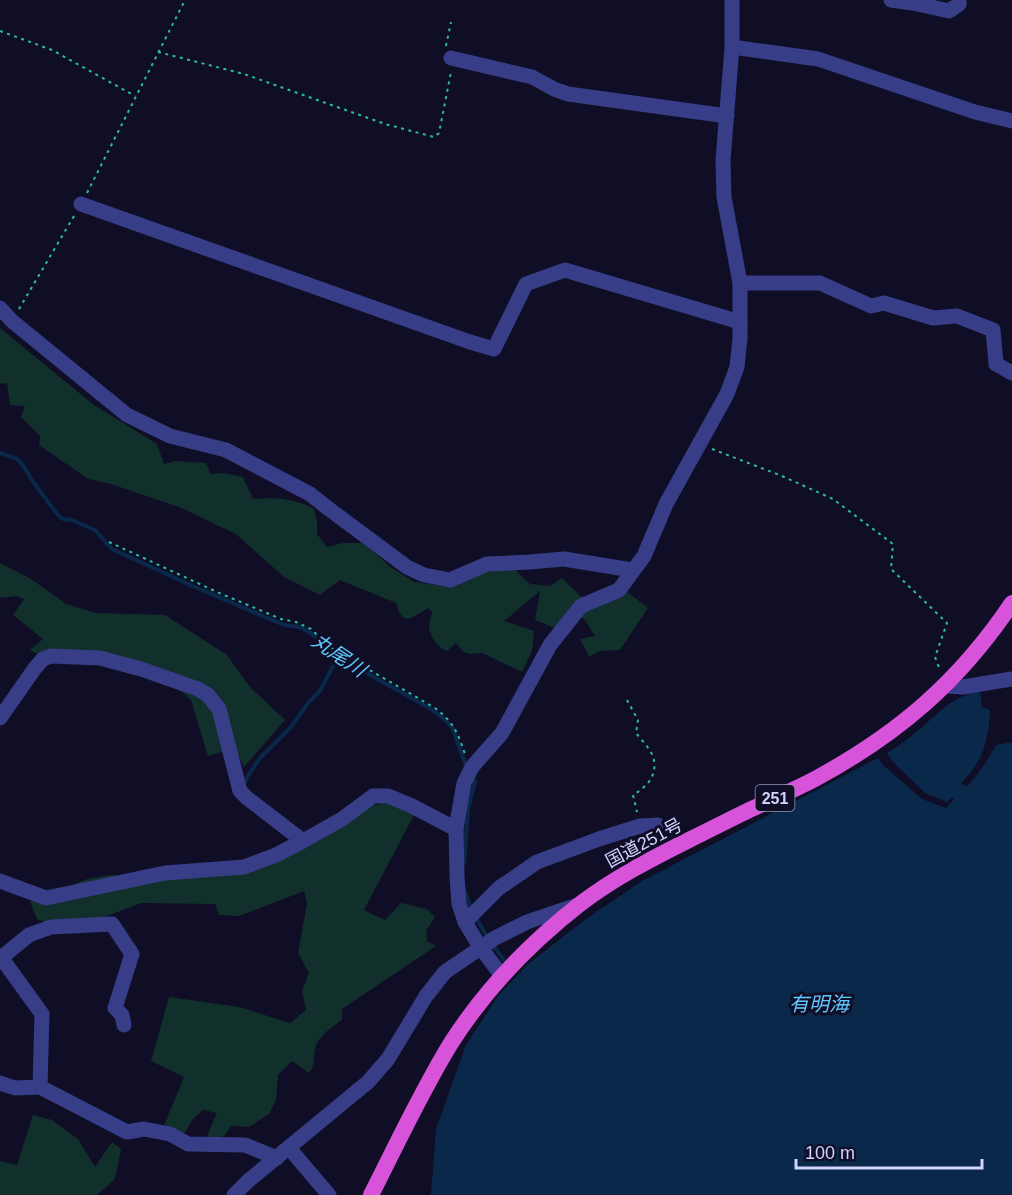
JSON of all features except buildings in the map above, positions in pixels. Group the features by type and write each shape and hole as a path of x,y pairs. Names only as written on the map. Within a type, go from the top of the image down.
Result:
{"highway":[{"name":"国道251号","path":"371,1195 427,1084 452,1042 481,1001 507,971 550,929 612,881 645,862 814,779 874,744 945,686 974,655 1012,603"}],"street":[{"path":"891,0 949,11 959,4 959,0"},
{"path":"507,971 459,904 456,829 464,783 470,771 502,733 550,645 581,606 620,590 644,556 666,504 727,394 737,367 740,338 740,283 724,197 723,160 735,1"},
{"path":"732,47 818,59 975,112 1012,121"},
{"path":"452,58 532,77 568,94 727,116"},
{"path":"81,204 494,349 526,284 565,270 740,322"},
{"path":"740,283 820,283 871,306 884,303 933,318 957,316 993,330 996,364 1012,373"},
{"path":"0,308 12,321 127,415 170,436 226,450 310,494 407,567 450,580 487,564 564,559 632,570"},
{"path":"0,718 35,668 43,659 51,656 100,658 141,669 198,689 208,695 219,709 240,791 303,841"},
{"path":"945,686 963,687 1012,679"},
{"path":"0,881 46,898 165,873 244,867 276,855 303,841 342,819 373,795 388,796 456,829"},
{"path":"470,917 499,888 537,862 640,826 658,825"},
{"path":"234,1195 248,1180 369,1082 388,1059 426,996 445,972 487,943 527,922 579,905"},
{"path":"40,1087 42,1014 1,957 29,935 51,927 112,924 132,954 115,1008 122,1015 124,1025"},
{"path":"0,1083 15,1088 40,1087 127,1132 144,1129 170,1134 188,1144 245,1145 283,1153 329,1195"}],"path":[{"path":"12,321 81,204 185,0"},
{"path":"158,52 244,74 385,123 435,137 439,133 452,66 452,58 446,46 451,22"},
{"path":"0,31 52,50 135,96"},
{"path":"699,444 782,476 833,499 892,544 891,569 946,623 935,657 945,686"},
{"path":"109,542 217,592 280,619 296,622 311,629 330,647 447,717 456,729 470,771"},
{"path":"627,700 638,720 636,733 654,760 652,776 644,788 633,795 640,826"}],"green space":[{"path":"0,328 94,405 157,444 164,464 175,461 206,463 211,474 223,473 243,477 253,499 284,499 313,508 317,520 317,534 327,547 343,543 362,543 389,566 414,582 450,587 491,568 515,570 530,584 550,586 562,578 580,596 602,603 626,591 648,608 620,650 599,651 589,657 580,639 595,636 585,620 569,610 557,629 535,620 540,591 504,621 534,631 532,651 522,672 482,653 463,652 456,643 447,651 444,650 431,635 429,627 432,612 428,608 408,619 402,616 396,603 340,580 320,595 284,577 236,534 179,507 111,484 88,479 39,445 40,436 21,417 25,406 10,405 7,383 0,384"},
{"path":"0,563 31,579 66,604 96,613 165,615 227,655 250,687 285,720 244,767 235,748 208,756 191,700 162,673 38,654 30,650 43,639 13,615 24,599 16,596 0,598"},
{"path":"385,803 414,815 364,910 385,920 401,903 427,909 435,917 426,931 427,941 436,946 342,1009 342,1020 316,1045 313,1065 309,1073 292,1061 278,1075 276,1100 269,1114 249,1127 231,1126 217,1141 207,1136 217,1113 203,1110 193,1119 181,1138 163,1128 184,1077 151,1061 169,997 239,1007 290,1023 306,1010 302,991 309,973 298,953 307,904 304,891 239,916 219,915 215,904 141,903 68,931 37,919 30,902 90,878 113,875 165,877 246,872 370,806"},
{"path":"33,1115 52,1120 78,1139 95,1167 112,1142 121,1149 115,1179 97,1195 0,1195 0,1161 17,1165"}],"water":[{"name":"有明海","path":"980,691 982,707 990,710 988,733 977,762 961,783 966,787 971,782 996,745 1012,742 1012,1195 431,1195 436,1129 466,1045 498,996 528,964 586,919 642,881 878,758 922,799 946,808 954,799 952,797 947,802 925,793 892,761 887,753 958,698"}],"waterway":[{"name":"丸尾川","path":"0,453 17,459 23,465 58,515 63,519 72,520 95,530 112,549 284,625 300,627 311,633 340,658 431,709 452,727 467,768"},
{"path":"244,784 260,758 290,728 320,691 340,658"},
{"name":"丸尾川","path":"464,863 468,809 475,781 472,776"},
{"name":"丸尾川","path":"465,891 471,910"},
{"name":"丸尾川","path":"475,916 488,938"},
{"name":"丸尾川","path":"492,944 507,964"}]}
